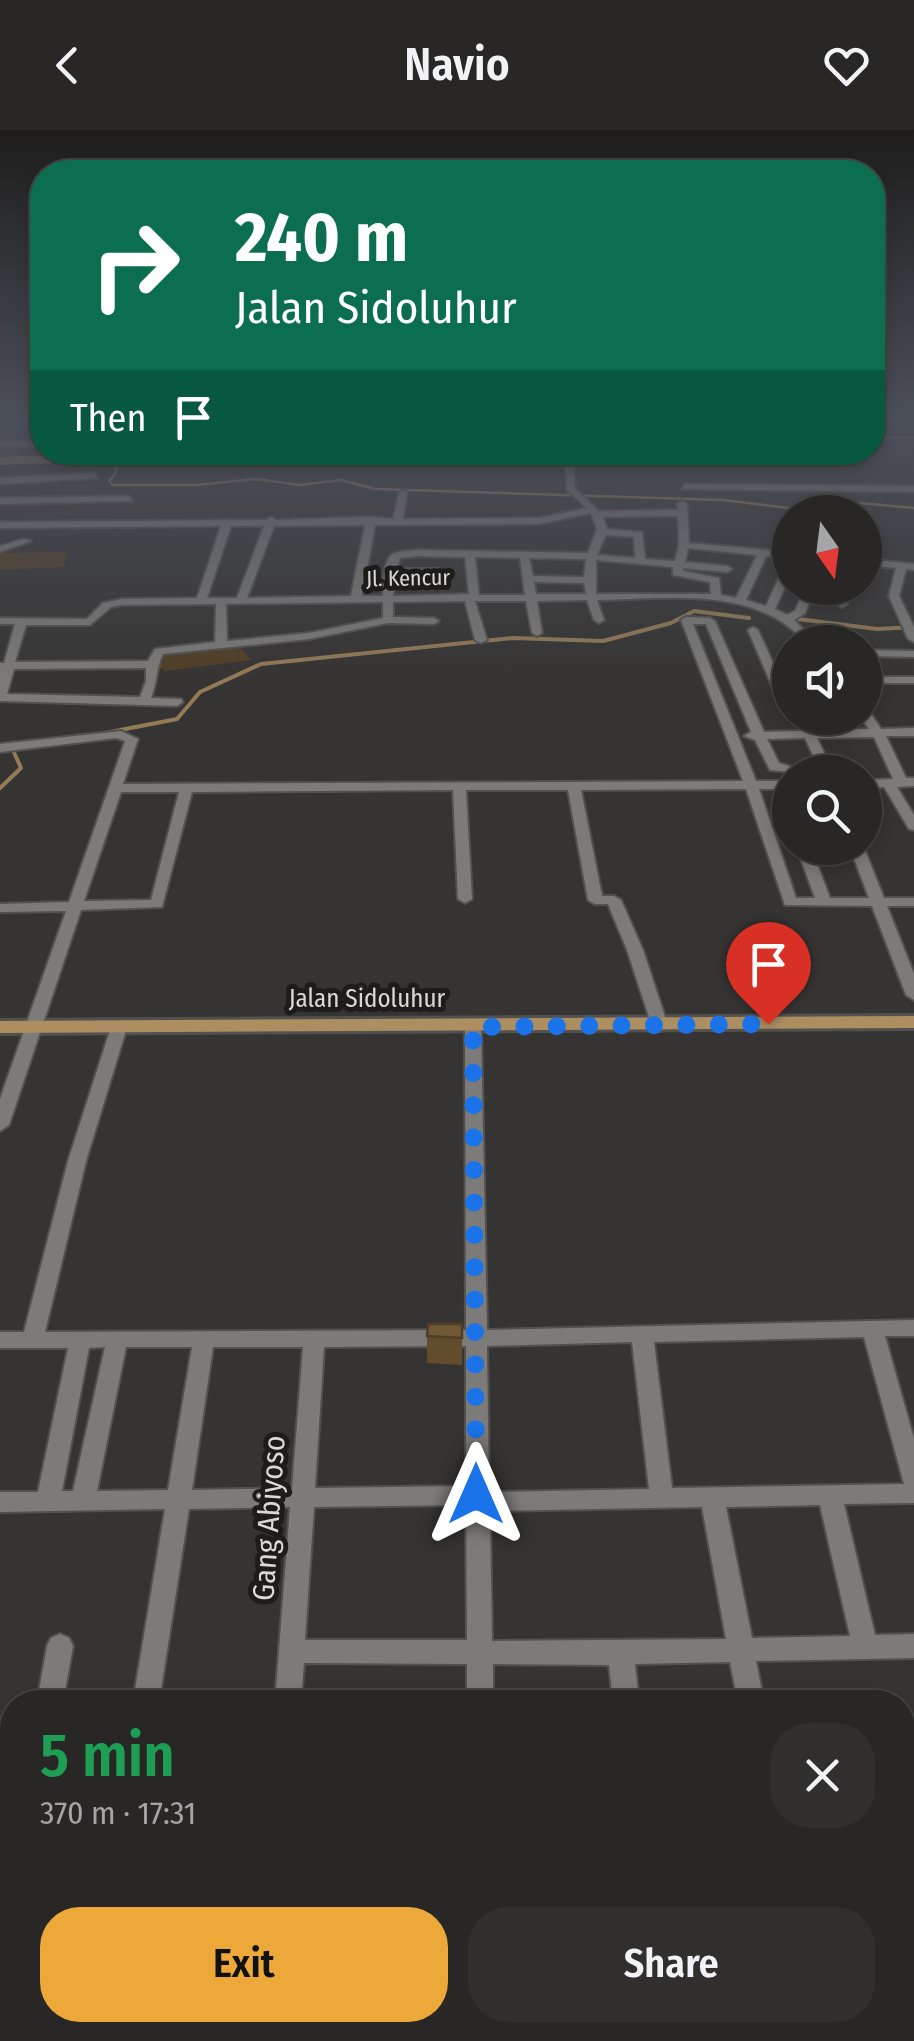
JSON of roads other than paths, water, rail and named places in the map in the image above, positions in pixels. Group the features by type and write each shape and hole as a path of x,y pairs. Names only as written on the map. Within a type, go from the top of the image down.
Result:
{"main road":[{"name":"Jalan Sidoluhur","path":"0,1027 914,1022"}],"street":[{"path":"398,520 400,509"},
{"path":"591,509 602,532 592,557 590,596 598,620"},
{"path":"0,525 544,520 594,512 678,509"},
{"path":"683,509 684,545 678,575 715,580 716,598"},
{"path":"241,600 271,520"},
{"path":"356,598 371,520"},
{"path":"201,601 226,522"},
{"path":"602,532 639,534 640,562"},
{"path":"0,548 26,541"},
{"path":"684,545 772,553"},
{"path":"740,603 763,552"},
{"path":"388,620 390,572 394,558 403,554 592,557 727,569"},
{"path":"470,554 472,597 481,640"},
{"path":"524,555 536,632"},
{"path":"882,564 908,566 894,592 910,631"},
{"path":"390,572 439,572"},
{"path":"527,579 591,580"},
{"path":"620,596 630,613"},
{"name":"Jl. Kencur","path":"0,622 90,622 112,603 620,596 716,598 768,610 789,618 795,625"},
{"path":"221,600 221,645"},
{"path":"768,610 772,602"},
{"path":"789,618 800,613 803,605"},
{"path":"897,606 914,606"},
{"path":"4,666 221,645 282,645 388,620 434,621"},
{"path":"772,764 710,620 686,620 751,784 790,902 914,902"},
{"path":"20,622 4,666 0,697 177,702"},
{"path":"754,630 772,672"},
{"path":"144,701 152,681 155,652"},
{"path":"882,653 914,654"},
{"path":"882,680 914,680"},
{"path":"882,733 914,732"},
{"path":"733,736 829,735"},
{"path":"879,735 901,782 914,824"},
{"path":"0,1125 132,739 130,736 8,747"},
{"path":"804,736 816,755"},
{"path":"573,784 595,900 614,900 660,1026"},
{"path":"117,788 772,785"},
{"path":"459,786 465,900"},
{"path":"0,908 157,904 186,788"},
{"path":"810,865 824,902"},
{"path":"863,865 914,996"},
{"path":"33,1340 76,1161 118,1027"},
{"path":"473,1027 480,1690"},
{"path":"0,1340 478,1338 914,1328"},
{"path":"872,1329 914,1480"},
{"path":"642,1334 662,1498"},
{"name":"Gang Abiyoso","path":"289,1690 314,1338"},
{"path":"48,1501 80,1339"},
{"path":"84,1500 117,1339"},
{"path":"148,1690 204,1339"},
{"path":"0,1502 305,1497 662,1498 914,1492"},
{"path":"830,1495 865,1647"},
{"path":"712,1497 749,1690"},
{"path":"52,1690 60,1646"},
{"path":"291,1651 621,1653 914,1646"},
{"path":"621,1653 625,1690"}],"waterway":[{"path":"105,733 177,719 200,692 261,664 513,638 603,641 671,623 694,611 749,618"},
{"path":"798,619 877,629 914,627"},
{"path":"0,788 21,768 12,748"}]}
